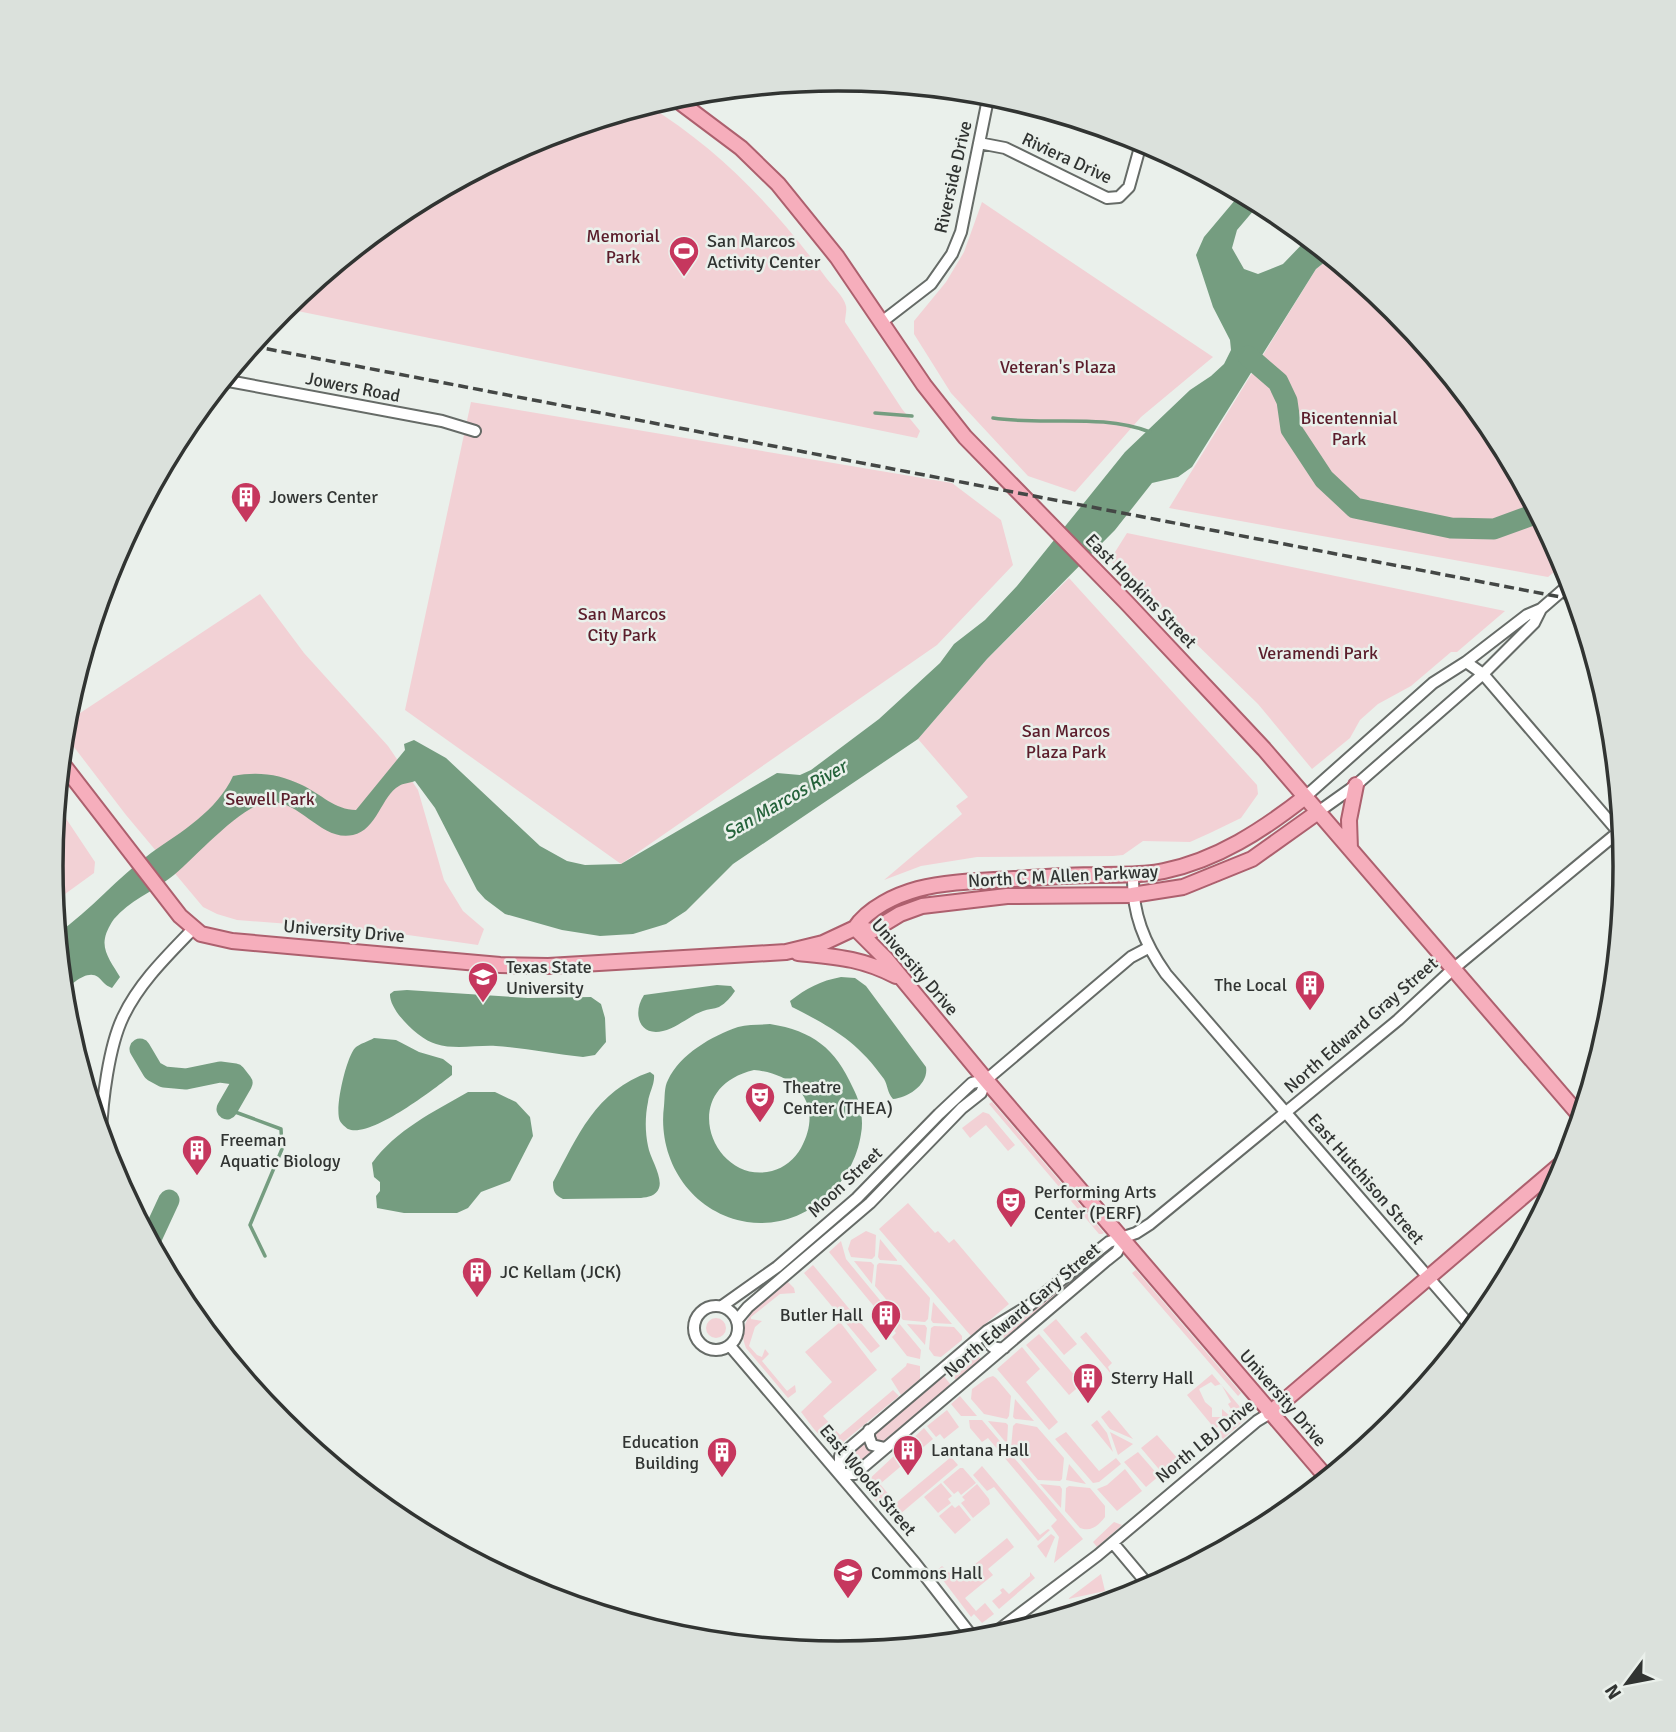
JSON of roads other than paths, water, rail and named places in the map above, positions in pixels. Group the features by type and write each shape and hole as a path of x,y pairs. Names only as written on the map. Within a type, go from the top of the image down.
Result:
{"main road":[{"name":"East Hopkins Street","path":"685,106 741,148 778,184 819,233 883,321 924,385 965,437 1230,711 1574,1109"},
{"path":"69,773 169,903 193,929"},
{"path":"1350,849 1349,820 1356,785"},
{"name":"North C M Allen Parkway","path":"1305,797 1264,827 1211,856 1163,872 976,881 917,890 879,906 862,917 855,928 872,931 900,914 922,906 1007,896 1132,895 1183,887 1252,859 1318,812"},
{"path":"1211,856 1218,874"},
{"path":"1062,897 1063,876"},
{"name":"University Drive","path":"193,929 210,937 232,941 499,965 581,965 786,952 824,943 855,928 903,979 986,1080 1321,1472"},
{"path":"786,952 852,958 903,979"},
{"name":"North LBJ Drive","path":"1270,1413 1549,1174"}],"street":[{"name":"Riverside Drive","path":"883,321 931,284 952,254 961,232 987,106"},
{"name":"Riviera Drive","path":"979,143 1005,148 1107,198 1119,197 1129,187 1139,152"},
{"name":"Jowers Road","path":"233,382 442,421 475,431"},
{"path":"1541,609 1562,591"},
{"name":"North C M Allen Parkway","path":"1305,797 1433,683 1466,662 1527,615 1541,609"},
{"name":"North C M Allen Parkway","path":"1318,812 1356,785 1483,674 1534,623 1541,609"},
{"path":"1466,662 1483,674 1611,822"},
{"name":"North Edward Gray Street","path":"1123,1239 1150,1224 1398,1020 1453,969 1612,840"},
{"name":"East Hutchison Street","path":"1133,875 1132,895 1139,928 1148,948 1166,974 1465,1320"},
{"path":"103,1112 112,1053 122,1019 150,975 193,929"},
{"name":"Moon Street","path":"722,1306 777,1267 857,1198 972,1083 986,1080 1131,957 1148,948"},
{"name":"Moon Street","path":"737,1320 756,1300 870,1203 962,1108 981,1093 986,1080"},
{"name":"North Edward Gary Street","path":"1123,1239 1117,1252 853,1476 840,1474 838,1457 987,1331 1030,1305 1109,1242 1123,1239"},
{"path":"722,1306 737,1320 736,1337 730,1346 717,1351 698,1342 693,1332 698,1315 710,1307 722,1306"},
{"path":"987,1331 986,1338 990,1345 998,1349 1004,1348"},
{"name":"East Woods Street","path":"730,1346 915,1563 967,1630"},
{"name":"North LBJ Drive","path":"1011,1621 1113,1543 1247,1429 1270,1413"},
{"path":"869,1430 872,1445 885,1448"},
{"path":"1113,1543 1143,1578"}],"water":[{"name":"San Marcos River","path":"1235,200 1253,212 1237,230 1232,248 1244,269 1258,274 1283,264 1301,245 1324,263 1316,269 1192,467 1178,477 1152,483 1115,530 987,659 918,739 733,864 686,911 666,924 633,934 600,936 562,930 505,914 477,890 435,808 415,781 393,790 368,827 353,835 331,833 293,808 282,804 271,802 246,811 180,870 114,919 104,943 120,977 112,988 94,975 73,984 66,927 139,862 208,810 218,800 233,776 268,774 285,778 335,804 356,810 405,750 404,744 414,740 446,758 540,846 567,861 585,865 621,864 777,773 800,775 811,770 879,719 940,663 954,644 985,620 1017,586 1125,452 1190,390 1224,364 1231,350 1230,340 1213,307 1196,255 1204,237"},
{"path":"841,977 855,978 866,986 926,1067 924,1079 911,1093 893,1099 884,1079 854,1045 832,1029 792,1007 790,1001 802,992"},
{"path":"717,985 731,986 735,991 719,1007 698,1013 663,1031 648,1030 640,1022 640,1002 644,995"},
{"path":"394,991 528,998 591,997 601,1004 605,1018 606,1042 595,1055 583,1057 507,1047 451,1047 436,1044 414,1031 391,1001 390,994"},
{"path":"770,1024 799,1031 830,1052 846,1074 855,1093 861,1110 862,1128 856,1154 848,1172 822,1201 787,1219 767,1223 747,1222 727,1217 709,1208 694,1196 682,1181 666,1146 663,1126 665,1092 673,1071 698,1047 738,1027","holes":["754,1070 770,1073 794,1085 803,1095 810,1119 801,1148 792,1159 772,1171 751,1172 733,1164 720,1151 711,1133 709,1114 715,1096 729,1080"]},
{"path":"374,1038 396,1040 419,1052 443,1059 452,1066 452,1075 386,1120 371,1127 348,1129 341,1122 339,1115 345,1073 355,1048"},
{"path":"650,1072 654,1078 647,1107 646,1130 649,1151 659,1178 658,1191 652,1196 641,1198 563,1199 558,1196 553,1182 590,1117 615,1091"},
{"path":"468,1092 495,1092 516,1102 530,1117 533,1136 510,1181 481,1192 468,1208 457,1213 404,1213 377,1208 376,1196 380,1191 380,1182 374,1177 372,1163 404,1131"}],"waterway":[{"path":"1248,356 1278,382 1287,401 1291,429 1324,479 1355,508 1451,528 1494,529 1529,516"},
{"path":"875,413 912,416"},
{"path":"993,418 1092,421 1131,426 1150,432"},
{"path":"140,1049 153,1071 164,1077 186,1079 220,1072 235,1074 242,1083 227,1109"},
{"path":"227,1109 281,1129 282,1149 250,1225 265,1256"},
{"path":"155,1231 169,1200"}],"railway":[{"path":"262,348 1565,598"}],"place":[{"name":"San Marcos Activity Center","path":"684,278"},
{"name":"Jowers Center","path":"246,524"},
{"name":"Texas State University","path":"483,1004"},
{"name":"The Local","path":"1310,1012"},
{"name":"Theatre Center (THEA)","path":"760,1124"},
{"name":"Freeman Aquatic Biology","path":"197,1177"},
{"name":"Performing Arts Center (PERF)","path":"1011,1229"},
{"name":"JC Kellam (JCK)","path":"477,1299"},
{"name":"Butler Hall","path":"886,1342"},
{"name":"Sterry Hall","path":"1088,1405"},
{"name":"Lantana Hall","path":"908,1477"},
{"name":"Education Building","path":"722,1479"},
{"name":"Commons Hall","path":"848,1600"}],"park label":[{"name":"Memorial Park","path":"623,246"},
{"name":"Veteran's Plaza","path":"1058,367"},
{"name":"Bicentennial Park","path":"1349,428"},
{"name":"San Marcos City Park","path":"622,624"},
{"name":"Veramendi Park","path":"1318,653"},
{"name":"San Marcos Plaza Park","path":"1066,741"},
{"name":"Sewell Park","path":"270,799"}]}
